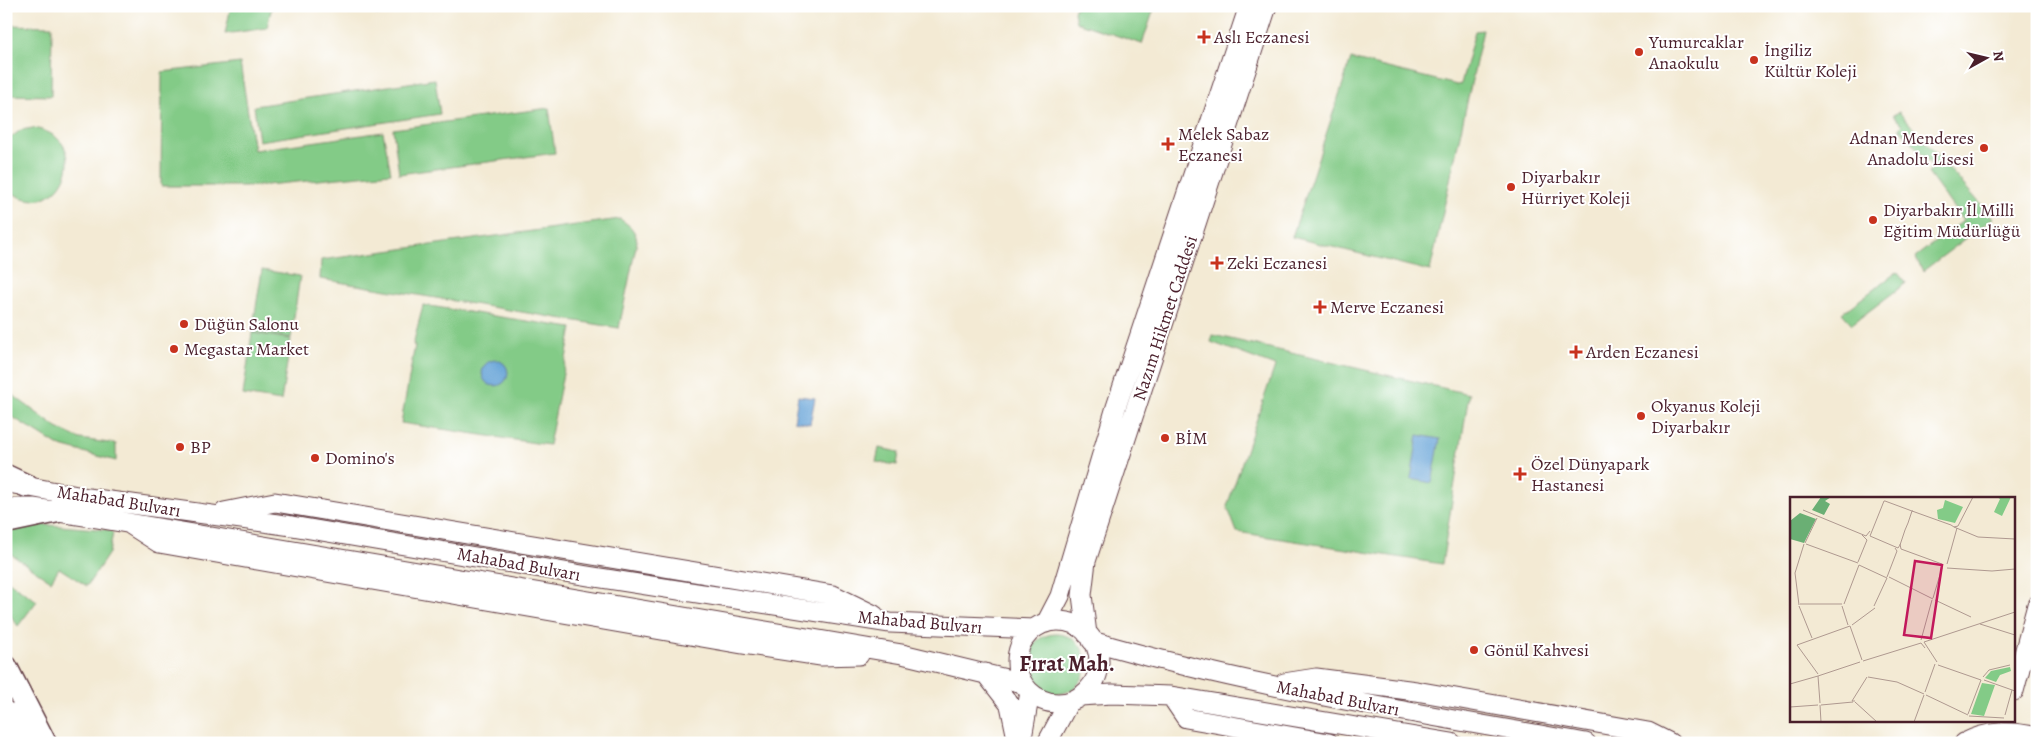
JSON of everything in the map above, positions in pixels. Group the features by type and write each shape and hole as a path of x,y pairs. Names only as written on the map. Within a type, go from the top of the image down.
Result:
{"highway":[{"path":"6,476 16,484"},
{"path":"6,522 58,511"},
{"path":"6,667 45,743"},
{"path":"6,713 21,743"}],"main road":[{"name":"Nazım Hikmet Caddesi","path":"1040,626 1060,596 1122,390 1249,6"},
{"name":"Nazım Hikmet Caddesi","path":"1090,637 1082,595 1086,562 1267,6"},
{"name":"Mahabad Bulvarı","path":"16,484 88,498 210,514 275,502 357,514 833,595 890,623 1040,626"},
{"name":"Mahabad Bulvarı","path":"6,508 33,508 126,522 159,543 742,644 822,656 902,654 985,673 1026,688"},
{"path":"2016,684 2037,605"},
{"path":"1020,743 1026,688 1018,666 1019,648 1025,638 1040,626 1068,622 1090,637 1097,652 1098,665 1093,682 1075,699 1047,743"},
{"name":"Mahabad Bulvarı","path":"1090,637 1155,659 1273,686 1429,716 1586,743"},
{"path":"985,673 1010,705 1020,743"},
{"path":"1273,686 1316,678 1416,691 1648,732 1670,743"},
{"path":"1026,688 1048,702 1075,699"},
{"name":"Mahabad Bulvarı","path":"1075,699 1112,694 1171,696 1452,743"},
{"path":"1171,696 1186,718 1329,743"},
{"path":"1964,743 1996,727 2037,737"}],"green space":[{"path":"231,6 272,6 267,28 225,34"},
{"path":"373,6 441,6 377,15"},
{"path":"1076,6 1155,6 1142,44 1076,22 1074,12"},
{"path":"6,25 52,26 51,96 6,95"},
{"path":"1483,30 1430,271 1292,237 1351,59 1457,85 1461,84 1475,31"},
{"path":"240,63 254,150 383,132 391,173 256,186 161,186 162,72"},
{"path":"435,79 440,114 259,141 254,106"},
{"path":"549,108 555,153 399,174 393,129"},
{"path":"1899,112 1993,218 1923,271 1915,257 1963,221 1928,173 1934,168 1899,128 1902,125 1893,115"},
{"path":"33,128 54,136 65,148 68,163 64,179 55,191 41,199 24,199 6,188 6,141 21,130"},
{"path":"620,219 635,233 637,241 619,328 320,279 321,260"},
{"path":"262,270 300,276 291,338 252,332"},
{"path":"1897,272 1906,283 1852,324 1842,313"},
{"path":"423,305 572,328 549,445 401,423 415,345 413,345"},
{"path":"252,333 291,339 281,401 243,395"},
{"path":"1213,335 1469,394 1442,564 1237,532 1227,506 1275,366 1211,342"},
{"path":"6,390 57,428 80,439 116,444 116,461 57,445 6,413"},
{"path":"879,448 899,452 897,465 876,462"},
{"path":"23,523 110,530 113,533 109,553 87,586 59,568 51,581 6,551 6,526"},
{"path":"6,580 37,601 18,626 6,609"},
{"path":"1056,634 1073,639 1081,647 1086,664 1081,681 1073,689 1056,694 1039,689 1031,681 1026,664 1031,647 1039,639"}],"water":[{"path":"495,360 504,364 508,373 504,382 495,386 486,382 482,373 486,364"},
{"path":"798,396 815,398 810,424 794,421"},
{"path":"1418,435 1440,439 1432,483 1411,479"}],"place":[{"name":"Aslı Eczanesi","path":"1204,37"},
{"name":"Yumurcaklar Anaokulu","path":"1639,52"},
{"name":"İngiliz Kültür Koleji","path":"1754,60"},
{"name":"Melek Sabaz Eczanesi","path":"1168,144"},
{"name":"Adnan Menderes Anadolu Lisesi","path":"1984,148"},
{"name":"Diyarbakır Hürriyet Koleji","path":"1511,187"},
{"name":"Diyarbakır İl Milli Eğitim Müdürlüğü","path":"1873,220"},
{"name":"Zeki Eczanesi","path":"1217,263"},
{"name":"Merve Eczanesi","path":"1320,307"},
{"name":"Düğün Salonu","path":"184,324"},
{"name":"Megastar Market","path":"174,349"},
{"name":"Arden Eczanesi","path":"1576,352"},
{"name":"Okyanus Koleji Diyarbakır","path":"1641,416"},
{"name":"BİM","path":"1165,438"},
{"name":"BP","path":"180,447"},
{"name":"Domino's","path":"315,458"},
{"name":"Özel Dünyapark Hastanesi","path":"1520,474"},
{"name":"Gönül Kahvesi","path":"1474,650"}],"district":[{"name":"Fırat Mah.","path":"1067,663"}]}
